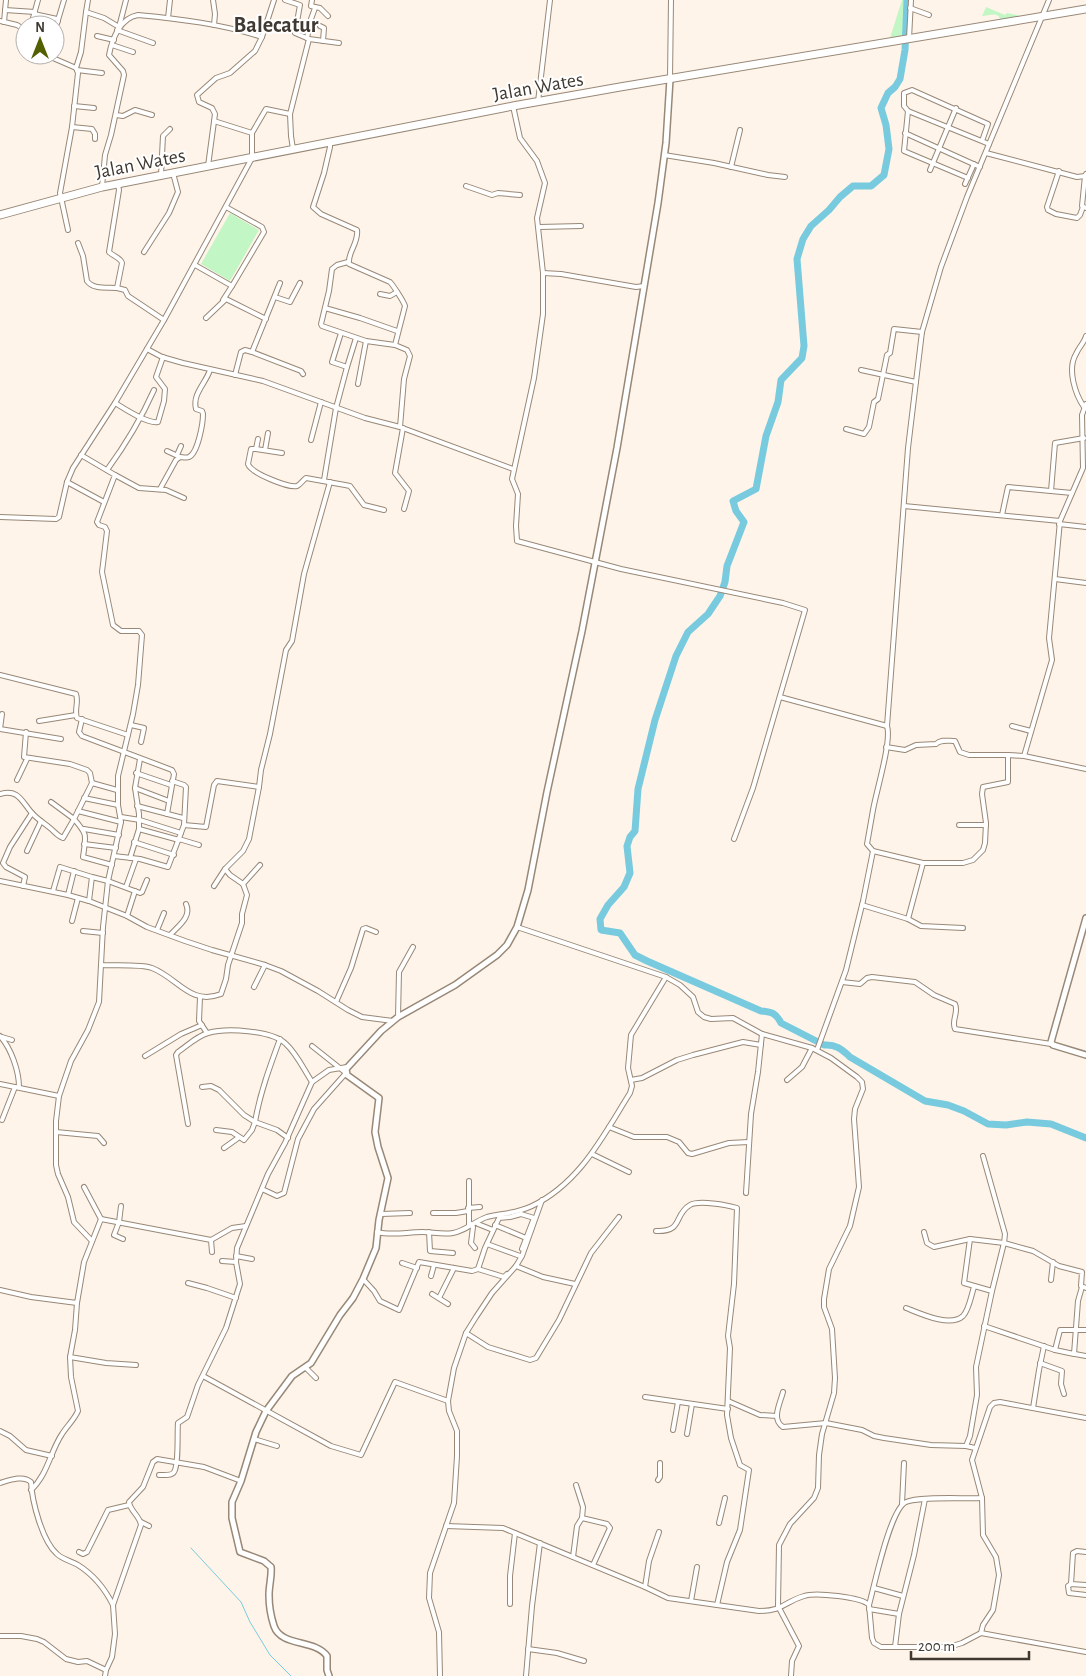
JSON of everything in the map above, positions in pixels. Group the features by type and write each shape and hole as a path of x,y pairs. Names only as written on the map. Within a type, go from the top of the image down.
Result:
{"highway":[{"name":"Jalan Wates","path":"0,215 102,187 513,106 1086,9"}],"street":[{"path":"6,0 2,21 15,25"},
{"path":"34,13 38,0"},
{"path":"60,15 64,0"},
{"path":"68,230 60,198 72,127 76,69 81,52 88,0"},
{"path":"102,187 104,155 116,115 124,75 123,71 109,55 126,0"},
{"path":"168,18 170,0"},
{"path":"213,0 214,25"},
{"path":"208,166 214,110 199,102 197,98 198,93 216,78 228,75 250,57 259,45 274,0"},
{"path":"285,0 320,8 328,16"},
{"path":"294,149 291,136 290,114 308,38 313,6 312,0"},
{"path":"538,102 550,0"},
{"path":"262,1189 277,1196 284,1193 298,1139 314,1109 381,1030 398,1017 455,985 497,955 507,944 517,927 528,890 595,561 617,448 644,286 664,155 670,79 671,0"},
{"path":"907,39 911,0"},
{"path":"1008,755 1008,782 999,785 986,785 982,790 986,825 984,847 980,855 973,860 963,863 923,863 872,851 867,844 888,733 904,506 922,332 947,250 1049,0"},
{"path":"299,4 295,33 308,38 339,43"},
{"path":"910,8 929,15"},
{"path":"5,10 41,15"},
{"path":"86,12 104,18 118,28 153,44"},
{"path":"118,28 135,16 168,18 234,28 262,37"},
{"path":"320,26 324,28 323,41"},
{"path":"97,36 114,40"},
{"path":"112,45 133,52"},
{"path":"65,64 76,69 102,73"},
{"path":"982,141 988,124 956,108 908,90 903,95 904,106 908,111 989,144"},
{"path":"74,106 94,108"},
{"path":"513,106 520,138 537,161 545,183 538,216 543,272 543,314 537,361 512,479 518,494 517,541 621,569 783,602 805,610 747,805 734,839"},
{"path":"930,170 956,108"},
{"path":"0,517 58,519 67,482 81,455 115,404 164,320 252,158 252,133 266,109 290,114"},
{"path":"116,115 123,116 135,110 152,115"},
{"path":"908,111 904,151 968,178"},
{"path":"214,121 252,133"},
{"path":"72,127 92,129 96,139"},
{"path":"161,175 163,136 170,129"},
{"path":"730,167 740,130"},
{"path":"905,133 980,166"},
{"path":"330,142 324,173 313,207 321,214 357,230 357,240 348,262"},
{"path":"986,153 1059,171 1077,177 1085,175 1084,208 1077,218 1056,214 1048,210 1047,207 1059,171"},
{"path":"664,155 785,177"},
{"path":"965,184 974,164"},
{"path":"144,252 169,213 178,192 173,173"},
{"path":"117,288 122,263 120,259 109,252 119,190 118,184"},
{"path":"466,186 492,195 498,193 520,196"},
{"path":"206,318 223,300 265,230 226,207"},
{"path":"539,227 582,226"},
{"path":"78,243 89,284 95,287 125,290 128,296 164,320"},
{"path":"348,262 356,268 390,282 404,302 405,309 394,345"},
{"path":"348,262 337,265 332,269 330,291 320,322 322,326 356,338 394,345 407,350 410,356 404,379 401,428 395,473 408,491 404,509"},
{"path":"195,265 232,286"},
{"path":"543,272 636,287 644,286"},
{"path":"252,352 280,282"},
{"path":"275,298 290,302 300,283"},
{"path":"380,294 390,296 396,292"},
{"path":"223,300 228,300 266,319"},
{"path":"325,308 360,318 397,332"},
{"path":"847,430 864,434 869,427 874,402 878,399 894,329 922,332"},
{"path":"341,333 332,362 347,366"},
{"path":"1024,756 1052,660 1049,638 1060,522 1072,493 1084,473 1085,445 1082,415 1085,405 1074,384 1072,372 1074,356 1086,336"},
{"path":"324,480 336,408 356,338"},
{"path":"358,384 366,341"},
{"path":"147,349 163,357 210,370 263,381 382,424 401,428 513,470"},
{"path":"235,375 241,352 245,350 301,371 303,374"},
{"path":"115,404 141,418 155,423 158,422 165,389 156,377 163,357"},
{"path":"167,451 179,456 190,456 198,445 203,416 202,411 196,409 195,403 198,390 205,384 210,370"},
{"path":"861,370 916,382"},
{"path":"107,470 127,442 154,390"},
{"path":"311,440 321,402"},
{"path":"265,450 268,433"},
{"path":"1051,491 1055,443 1084,438"},
{"path":"258,439 256,448 252,449 248,466 252,470 265,477 296,486 306,478 350,486 364,505 384,510"},
{"path":"160,489 179,456 181,446"},
{"path":"256,448 282,453"},
{"path":"81,455 139,488 160,489 184,498"},
{"path":"92,1241 74,1222 68,1197 58,1174 56,1165 56,1132 59,1096 71,1062 100,1002 103,933 108,881 121,819 118,805 118,776 131,725 138,685 142,635 139,631 121,631 113,626 102,572 106,529 97,522 115,475"},
{"path":"67,482 104,502"},
{"path":"214,886 225,869 243,851 249,839 286,650 292,641 304,574 330,482"},
{"path":"1002,515 1008,487 1072,493"},
{"path":"904,506 1002,515 1086,527"},
{"path":"1055,578 1086,583"},
{"path":"0,675 76,694 78,699 76,715"},
{"path":"780,697 887,726"},
{"path":"2,714 0,729 61,739"},
{"path":"76,715 77,718 128,735"},
{"path":"38,721 76,715"},
{"path":"82,719 80,735 172,770 174,774 166,814"},
{"path":"131,725 144,728 140,742"},
{"path":"1012,726 1031,731"},
{"path":"0,794 14,793 25,802 32,813 61,838 65,835 92,783 92,775 88,770 70,764 27,759 23,755 26,732"},
{"path":"886,747 905,750 916,745 931,745 939,742 955,741 960,752 968,756 1024,756 1086,769"},
{"path":"130,858 140,820 135,788 140,758"},
{"path":"17,780 27,759"},
{"path":"114,856 140,859 168,868 184,825 186,787 136,773"},
{"path":"184,825 206,827 214,785 217,781 259,787"},
{"path":"92,783 117,790"},
{"path":"135,788 169,800"},
{"path":"84,798 118,805"},
{"path":"51,802 84,829 119,835"},
{"path":"137,806 183,818"},
{"path":"78,811 121,819 140,820 181,833"},
{"path":"22,886 25,877 6,867 3,863 10,847 32,813"},
{"path":"27,851 42,821"},
{"path":"959,825 986,825"},
{"path":"84,829 84,858 112,865"},
{"path":"139,829 199,845"},
{"path":"134,842 174,854"},
{"path":"84,844 116,848"},
{"path":"817,1050 842,982 862,905 872,851"},
{"path":"126,887 136,859"},
{"path":"908,918 923,863"},
{"path":"243,884 260,865"},
{"path":"52,891 59,868 62,867 135,891 142,892 147,880"},
{"path":"102,965 150,968 190,993 200,997 221,994 242,923 242,914 247,895 243,884 225,869"},
{"path":"68,895 74,871"},
{"path":"89,901 92,878"},
{"path":"0,881 52,891 89,901 127,916 147,927 212,950 265,965 318,990 362,1017 393,1021"},
{"path":"127,916 135,891"},
{"path":"72,921 78,898"},
{"path":"170,935 187,916 188,908 186,904"},
{"path":"862,905 908,918 921,926 963,928"},
{"path":"157,930 164,913"},
{"path":"1052,1044 1056,1023 1086,918"},
{"path":"517,927 666,977 680,985 693,997 698,1012 704,1017 710,1020 733,1018 762,1034 817,1050 857,1077 863,1086 855,1109 854,1119 859,1187 850,1226 829,1269 824,1299 824,1307 832,1329 836,1378 819,1455 818,1488 814,1498 790,1524 779,1546 777,1602 799,1646 792,1662 791,1676"},
{"path":"336,1002 351,968 363,929 366,928 376,932"},
{"path":"84,931 103,933"},
{"path":"398,1017 400,972 413,946"},
{"path":"254,987 265,965"},
{"path":"377,1232 393,1234 454,1233 487,1217 518,1211 542,1200 550,1196 572,1178 592,1154 630,1093 632,1086 628,1068 631,1035 666,977"},
{"path":"842,982 860,984 867,978 915,982 934,995 956,1004 957,1008 953,1024 955,1029 1052,1044 1086,1055"},
{"path":"200,997 199,1021 207,1033"},
{"path":"145,1056 181,1034 202,1025"},
{"path":"188,1124 176,1055 207,1033 227,1029 258,1033 280,1039 288,1046 312,1082"},
{"path":"746,1193 749,1142 762,1034"},
{"path":"1,1036 12,1040"},
{"path":"1,1036 17,1071 17,1087 2,1120"},
{"path":"216,1130 232,1132 238,1138 246,1139 255,1122 266,1075 280,1039"},
{"path":"631,1080 642,1078 678,1060 693,1055 743,1042 761,1045"},
{"path":"312,1046 340,1069"},
{"path":"787,1080 802,1067 812,1048"},
{"path":"159,1475 173,1474 177,1462 178,1423 187,1419 203,1376 226,1328 240,1280 236,1262 237,1248 262,1189 288,1138 312,1082 329,1070 346,1070 356,1082 379,1098 375,1132 388,1178 377,1232 378,1242 363,1279 311,1363 292,1376 266,1411 232,1502 239,1549 244,1554 264,1560 270,1567 269,1596 272,1620 277,1633 282,1637 302,1642 323,1651 327,1656 329,1676"},
{"path":"0,1084 59,1096"},
{"path":"202,1087 211,1086 218,1090 244,1115 255,1122 277,1130 288,1138"},
{"path":"609,1127 634,1137 667,1137 679,1142 692,1154 729,1143 749,1142"},
{"path":"56,1132 98,1136 104,1142"},
{"path":"224,1148 238,1138"},
{"path":"592,1154 629,1172"},
{"path":"966,1446 974,1415 978,1384 976,1371 984,1326 1004,1242 1005,1228 983,1156"},
{"path":"469,1181 468,1209 470,1224 473,1227 471,1243 475,1248"},
{"path":"84,1187 101,1219"},
{"path":"440,1676 439,1637 430,1598 430,1573 454,1503 457,1431 449,1411 448,1401 456,1361 466,1333 492,1293 516,1266 522,1256 542,1200"},
{"path":"656,1231 669,1231 672,1229 684,1209 692,1204 700,1202 737,1208 734,1284 728,1336 730,1348 728,1428 740,1465 749,1470 740,1530 727,1562 717,1605"},
{"path":"121,1206 119,1222 114,1235 123,1239"},
{"path":"433,1213 456,1213 480,1207"},
{"path":"381,1214 410,1213"},
{"path":"363,1279 380,1300 399,1310 419,1262 472,1271 478,1270 504,1277 520,1256 534,1218 521,1214 499,1218 478,1270"},
{"path":"466,1333 488,1347 513,1356 536,1358 559,1320 591,1253 619,1217"},
{"path":"101,1219 211,1240 232,1228 246,1226"},
{"path":"31,1490 44,1475 62,1434 72,1423 79,1410 71,1377 70,1356 84,1262 101,1219"},
{"path":"478,1224 493,1230"},
{"path":"495,1224 526,1238"},
{"path":"429,1232 429,1250 431,1252 453,1253"},
{"path":"924,1232 927,1243 934,1247 970,1239 1004,1242 1039,1253 1063,1268 1082,1272 1084,1287 1079,1293 1075,1354"},
{"path":"970,1239 964,1282 965,1284 992,1292"},
{"path":"211,1240 212,1252"},
{"path":"487,1244 520,1256"},
{"path":"236,1256 252,1259"},
{"path":"222,1261 236,1262"},
{"path":"1051,1280 1053,1262"},
{"path":"402,1263 417,1268"},
{"path":"431,1276 434,1265"},
{"path":"516,1266 543,1277 575,1284"},
{"path":"439,1298 454,1268"},
{"path":"188,1283 236,1298"},
{"path":"906,1308 940,1320 951,1321 959,1319 966,1311 974,1287"},
{"path":"0,1290 31,1297 77,1302"},
{"path":"432,1294 448,1304"},
{"path":"984,1326 1055,1350 1086,1356"},
{"path":"1055,1350 1060,1330 1086,1330"},
{"path":"1033,1408 1044,1346"},
{"path":"70,1356 106,1363 136,1365"},
{"path":"1040,1363 1062,1371 1061,1384 1064,1394"},
{"path":"306,1368 316,1378"},
{"path":"203,1376 302,1432 331,1446 361,1455 395,1382 448,1401"},
{"path":"783,1392 777,1416 778,1423 786,1427 826,1423 862,1430 874,1436 884,1438 931,1445 976,1448"},
{"path":"645,1397 728,1409"},
{"path":"728,1401 760,1415 777,1416"},
{"path":"673,1430 678,1402"},
{"path":"981,1633 993,1610 998,1574 996,1557 983,1535 982,1498 973,1464 976,1448 992,1404 1000,1402 1086,1418"},
{"path":"687,1434 692,1404"},
{"path":"0,1431 10,1436 26,1450 52,1456"},
{"path":"254,1439 277,1446"},
{"path":"129,1505 130,1500 145,1484 155,1460 204,1467 241,1481"},
{"path":"658,1480 660,1477 660,1463"},
{"path":"902,1504 904,1463"},
{"path":"0,1483 15,1479 28,1479 31,1482 31,1490 39,1520 57,1554 79,1566 98,1581 113,1606"},
{"path":"573,1557 577,1526 582,1518 583,1507 576,1485"},
{"path":"719,1523 725,1498"},
{"path":"982,1498 910,1500 902,1504 897,1511 889,1533 869,1607 870,1627 874,1643 881,1647 949,1647 962,1643 981,1633 1086,1652"},
{"path":"895,1647 899,1614 914,1555 924,1499"},
{"path":"129,1505 141,1522 149,1526"},
{"path":"79,1552 83,1554 87,1552 109,1509 129,1505"},
{"path":"582,1518 607,1524 610,1528 593,1565"},
{"path":"106,1676 114,1642 113,1606 141,1522"},
{"path":"446,1526 495,1526 504,1528 645,1586 668,1598 772,1611 803,1596 815,1594 838,1596 865,1602 869,1607 899,1614"},
{"path":"510,1604 510,1576 515,1532"},
{"path":"645,1586 649,1560 659,1532"},
{"path":"526,1676 540,1543"},
{"path":"1086,1552 1077,1550 1073,1553 1071,1584 1068,1585 1069,1594 1086,1595"},
{"path":"691,1601 697,1567"},
{"path":"1071,1584 1086,1585"},
{"path":"874,1588 903,1596"},
{"path":"0,1636 21,1636 37,1639 44,1642 60,1656 72,1662 87,1661 106,1670"},
{"path":"528,1649 557,1653 584,1661"}],"green space":[{"path":"902,0 906,0 904,35 890,38"},
{"path":"986,7 1005,15 1007,13 1022,16 1001,20 995,15 982,16"},
{"path":"230,213 259,230 230,281 201,264"}],"waterway":[{"path":"907,0 905,50 900,79 888,93 881,108 886,125 889,149 884,175 871,186 853,186 811,226 803,239 797,259 804,346 802,358 781,380 778,402 766,436 756,489 733,501 736,511 744,522 727,566 725,582 720,596 708,614 688,632 676,656 655,720 638,789 635,831 630,837 627,846 630,873 624,887 608,905 600,919 601,930 620,933 635,955 647,961 761,1011 773,1014 781,1023 824,1045 832,1045 838,1048 925,1101 948,1105 988,1124 1006,1125 1027,1122 1051,1124 1086,1138"},
{"path":"191,1548 241,1602 250,1622 270,1655 291,1676"}],"district":[{"name":"Balecatur","path":"276,24"}]}
